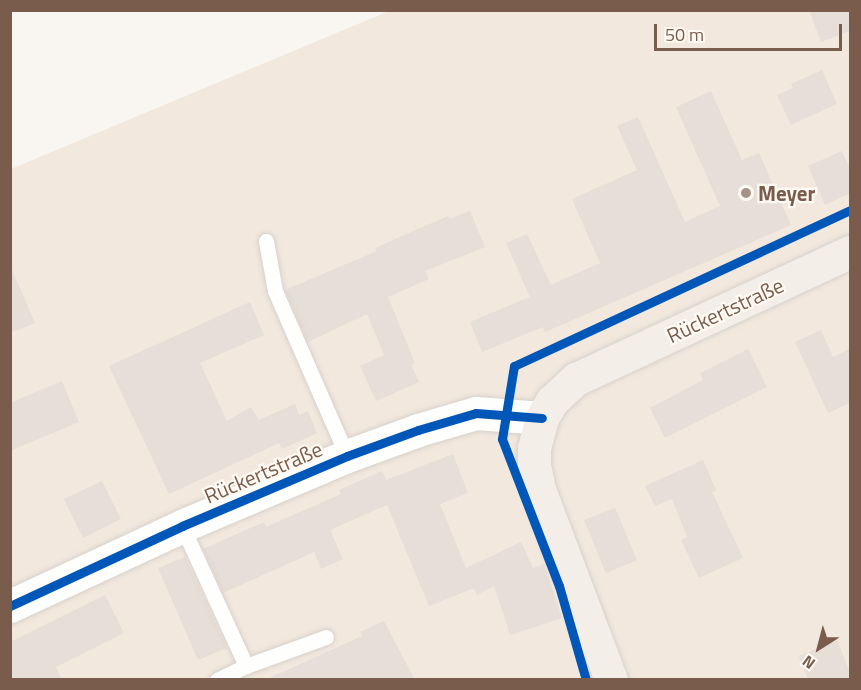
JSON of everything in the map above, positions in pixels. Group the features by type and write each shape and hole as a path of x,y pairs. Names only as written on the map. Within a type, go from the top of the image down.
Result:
{"main road":[{"name":"Rückertstraße","path":"542,418 552,401 576,379 850,252"},
{"path":"542,418 534,448 534,466 539,489 611,680"}],"street":[{"name":"Rückertstraße","path":"10,606 182,526 347,456 476,413 542,418"}],"lane":[{"path":"266,241 275,291 347,456"},
{"path":"182,526 246,666"},
{"path":"217,680 246,666 326,637"}],"shaded area":[{"path":"389,11 850,11 850,679 11,680 11,169"}],"building":[{"path":"809,10 850,10 850,31 821,42"},
{"path":"822,70 837,104 791,125 777,95 793,88 791,84"},
{"path":"711,91 742,160 759,153 791,225 545,332 543,327 482,352 470,322 530,297 506,243 527,234 551,285 600,263 572,199 637,170 617,126 638,117 685,222 720,206 676,107"},
{"path":"842,151 850,169 850,193 825,205 808,166"},
{"path":"470,211 485,247 425,271 429,279 388,297 415,363 411,365 419,382 376,401 360,366 384,355 367,314 308,342 285,290 377,251 375,248 448,216 449,219"},
{"path":"10,265 35,323 10,333"},
{"path":"250,302 264,335 200,363 227,421 251,407 259,420 295,404 299,415 308,411 317,433 282,449 279,443 169,494 109,366"},
{"path":"821,330 833,357 850,349 850,403 828,413 795,342"},
{"path":"748,349 767,387 665,438 650,408 703,380 700,373"},
{"path":"62,381 79,422 10,451 10,403"},
{"path":"453,454 468,493 440,504 466,568 521,542 533,568 544,564 562,618 510,635 494,586 477,595 474,588 429,606 387,505 330,530 343,559 321,569 314,552 223,593 203,549 264,522 266,527 341,494 339,490 382,471 386,480"},
{"path":"703,460 716,490 712,492 743,558 699,578 681,540 687,537 672,499 655,506 645,486"},
{"path":"102,481 121,519 83,538 64,499"},
{"path":"615,508 637,560 606,573 584,520"},
{"path":"185,557 227,648 198,660 158,568"},
{"path":"105,595 124,633 56,667 62,680 10,680 10,642"},
{"path":"384,621 415,680 265,680 362,636 360,632"},
{"path":"837,640 850,673 850,680 808,680 799,656"}],"cycle path":[{"path":"586,680 559,586 502,439 514,366 850,210"},
{"path":"10,606 182,526 347,456 418,430 476,413 542,418"}],"place":[{"name":"Meyer","path":"746,193"}]}
